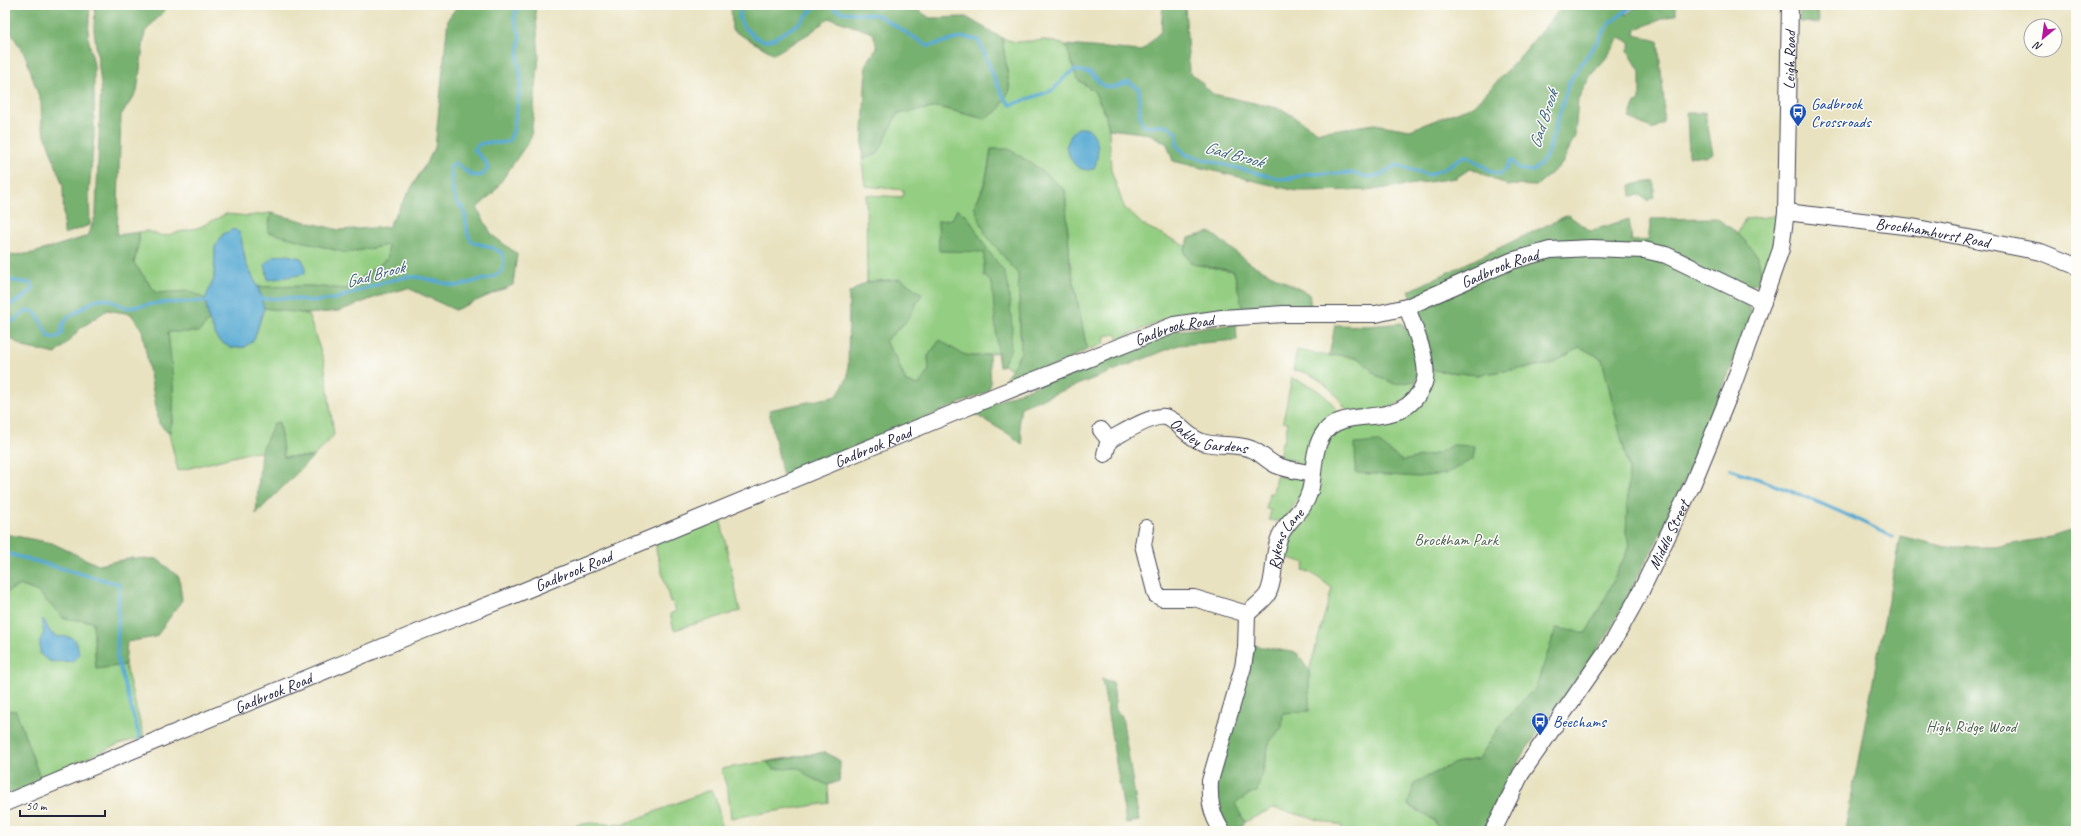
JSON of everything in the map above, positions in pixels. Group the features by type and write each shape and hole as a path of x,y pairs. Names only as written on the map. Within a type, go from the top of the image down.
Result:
{"street":[{"name":"Leigh Road","path":"1786,212 1790,5"},
{"name":"Brockhamhurst Road","path":"1786,212 1912,227 2041,252 2076,266"},
{"name":"Middle Street","path":"1493,831 1521,774 1614,640 1640,593 1696,476 1732,388 1763,302 1781,248 1786,212"},
{"name":"Gadbrook Road","path":"5,803 419,632 514,595 1004,392 1174,325 1222,318 1284,314 1376,314 1407,308 1511,261 1550,250 1591,248 1644,250 1666,255 1763,302"},
{"name":"Rykens Lane","path":"1247,614 1267,596 1280,536 1302,510 1310,491 1318,445 1323,433 1330,425 1342,421 1394,413 1408,406 1418,395 1425,381 1425,366 1407,308"},
{"name":"Oakley Gardens","path":"1105,441 1152,419 1165,416 1192,437 1203,443 1238,446 1250,449 1275,464 1312,474"},
{"path":"1146,528 1143,544 1156,595 1162,598 1194,598 1247,614 1246,648 1243,667 1210,781 1209,792 1213,816 1222,831"}],"green space":[{"path":"5,5 90,5 88,37 94,65 94,136 89,192 90,225 64,234 63,186 42,126 41,103 26,57 5,23"},
{"path":"95,5 169,5 145,32 137,92 121,115 117,235 139,232 139,241 134,263 156,293 189,291 205,299 209,320 199,332 168,332 173,396 172,422 169,434 159,424 142,330 131,314 107,310 81,328 56,354 23,347 5,334 5,256 33,253 88,236 96,214 101,84 94,30"},
{"path":"458,5 535,5 539,57 531,138 493,193 477,208 492,235 517,254 513,285 455,310 408,288 379,296 339,311 308,314 264,308 258,287 310,286 346,289 388,258 388,245 346,253 268,232 271,213 339,230 388,227 435,148 448,19"},
{"path":"731,5 910,5 930,18 966,17 1002,38 1010,90 998,111 985,119 938,107 897,114 878,154 862,159 866,64 877,48 873,33 829,18 810,33 774,54 732,30"},
{"path":"1163,5 1185,5 1189,71 1213,94 1282,109 1318,132 1375,124 1410,130 1475,105 1518,59 1563,5 1627,5 1626,15 1639,5 1676,5 1676,14 1636,29 1635,35 1658,41 1664,101 1663,123 1653,129 1629,118 1634,104 1640,101 1640,71 1628,51 1631,43 1620,37 1607,57 1591,75 1578,99 1575,136 1562,164 1536,186 1507,185 1471,168 1456,178 1373,190 1296,191 1173,161 1167,144 1150,134 1109,129 1105,113 1094,91 1077,79 1066,45 1142,51 1161,31"},
{"path":"1800,5 1818,5 1819,23 1799,22"},
{"path":"1002,38 1015,42 1046,40 1066,45 1077,79 1094,91 1105,113 1109,129 1111,170 1124,207 1143,225 1186,246 1184,253 1192,264 1234,271 1243,310 1211,311 1173,316 1119,339 1116,334 1105,336 1104,344 1087,350 1070,262 1065,190 991,149 983,185 974,206 1018,274 1021,352 1013,369 1003,365 999,367 997,352 979,356 967,355 940,340 928,356 929,370 919,385 906,382 897,360 885,341 907,321 901,279 867,282 866,195 903,197 904,190 865,186 862,159 878,154 897,114 938,107 985,119 1010,90"},
{"path":"1687,113 1705,113 1713,153 1706,157 1689,156"},
{"path":"991,149 1009,149 1037,167 1065,190 1070,262 1087,350 1064,362 1007,385 1004,382 1021,352 1018,274 986,235 974,206 986,179"},
{"path":"1654,181 1654,197 1647,201 1640,195 1631,196 1630,185"},
{"path":"957,209 968,217 987,249 1003,270 1008,284 1012,326 1010,351 1003,365 999,367 992,284 984,275 984,252 939,251 938,221 952,219"},
{"path":"271,213 269,232 346,253 388,245 388,258 346,289 310,286 258,287 246,264 240,233 215,247 214,279 205,299 189,291 156,293 134,263 139,241 139,232 147,231 163,236 200,227 226,214 248,216"},
{"path":"1568,215 1590,231 1629,219 1632,241 1648,240 1651,219 1716,218 1738,233 1758,257 1763,283 1753,284 1746,303 1752,314 1709,423 1668,519 1608,634 1521,757 1496,802 1484,831 1439,831 1434,820 1408,805 1414,783 1455,763 1479,759 1501,724 1536,687 1556,628 1586,633 1606,597 1630,545 1626,534 1629,470 1602,359 1580,347 1551,364 1477,375 1432,370 1427,341 1409,291"},
{"path":"1776,216 1773,250 1763,283 1758,257 1738,233 1745,219"},
{"path":"1210,232 1251,264 1309,294 1311,307 1243,310 1234,271 1192,264 1184,252 1189,238"},
{"path":"901,279 922,294 907,321 885,341 897,360 906,382 919,385 929,370 928,356 940,340 963,354 981,356 989,354 991,384 987,392 783,477 769,410 837,396 848,376 849,293 867,282"},
{"path":"264,308 308,314 324,361 334,435 313,457 284,457 279,423 274,423 261,452 248,453 178,471 169,434 173,419 173,396 168,331 199,332 209,320 218,340 231,348 245,347 254,340"},
{"path":"1402,323 1410,332 1419,365 1416,381 1395,384 1376,375 1360,359 1341,355 1329,356 1335,325 1367,326"},
{"path":"1236,324 1237,340 1179,345 1021,407 1019,420 1023,445 1012,436 971,412 1173,331"},
{"name":"Brockham Park","path":"1580,347 1602,359 1629,470 1626,534 1630,545 1606,597 1586,633 1542,668 1536,687 1501,724 1479,759 1455,763 1408,805 1435,820 1439,831 1341,831 1342,826 1273,808 1245,822 1234,804 1251,793 1263,772 1269,743 1282,727 1283,713 1309,711 1309,671 1332,588 1312,573 1303,570 1305,563 1280,555 1325,442 1334,430 1405,415 1432,370 1477,375 1551,364"},
{"path":"1297,350 1329,356 1341,355 1360,359 1376,375 1395,384 1416,381 1412,391 1406,398 1398,403 1380,410 1350,415 1326,385 1302,371 1293,370"},
{"path":"1292,378 1319,391 1330,401 1339,413 1307,463 1295,466 1296,461 1279,458 1288,422 1283,421"},
{"path":"279,422 284,457 313,457 256,514 261,452 274,423"},
{"path":"1378,442 1402,461 1439,453 1452,445 1475,446 1473,459 1445,474 1418,477 1356,473 1355,444"},
{"path":"1293,473 1305,481 1305,487 1284,522 1269,520 1271,510 1266,509 1269,493 1273,493 1276,476 1292,478"},
{"path":"720,517 740,611 674,630 670,614 676,611 673,602 670,602 656,550 657,541"},
{"name":"High Ridge Wood","path":"2076,529 2076,831 1845,831 1900,536 1946,547 1995,547 2051,537"},
{"path":"5,534 52,543 98,565 131,558 157,559 179,577 182,600 156,637 127,642 125,665 96,669 93,622 63,618 38,592 20,585 5,593"},
{"path":"20,585 38,592 63,618 93,622 96,669 125,665 144,737 119,744 40,778 16,712 5,710 5,593"},
{"path":"1251,645 1297,653 1309,671 1309,711 1283,713 1282,727 1269,743 1257,792 1251,793 1235,804 1245,822 1240,831 1227,831 1212,786"},
{"path":"1102,679 1113,682 1116,711 1122,716 1139,821 1126,823"},
{"path":"5,710 16,711 40,778 29,788 5,797"},
{"path":"825,752 840,761 839,781 828,785 829,803 731,818 728,791 721,769"},
{"path":"825,752 840,761 839,781 828,785 809,777 799,768 773,769 767,762"},
{"path":"712,789 718,807 722,831 544,831 589,823 622,825"}],"water":[{"path":"1078,128 1088,128 1097,142 1098,153 1094,169 1083,169 1075,165 1066,147 1072,133"},
{"path":"234,229 240,233 246,264 258,287 264,308 254,340 245,347 231,348 218,340 209,320 205,299 214,279 215,247 223,234"},
{"path":"287,255 301,258 305,265 305,274 268,280 265,264 274,256"},
{"path":"41,620 44,620 50,632 57,637 74,639 79,655 72,662 55,662 44,658 40,654 40,640 44,633"}],"waterway":[{"name":"Gad Brook","path":"257,299 286,298 315,301 335,299 388,281 407,277 418,277 456,286 493,277 502,271 504,263 502,253 493,248 472,242 468,234 464,210 457,202 453,193 450,167 455,163 473,176 482,175 488,168 485,161 474,150 482,144 504,143 509,141 513,132 521,80 518,59 520,35 514,18 519,5"},
{"name":"Gad Brook","path":"742,5 739,18 743,26 752,35 763,41 773,39 798,24 817,5"},
{"name":"Gad Brook","path":"829,5 841,12 878,15 928,46 964,37 978,40 1001,92 1011,105 1053,90 1065,77 1075,70 1091,73 1103,86 1114,87 1129,82 1139,89 1140,118 1144,126 1166,125 1177,133 1177,146 1187,155 1280,179 1292,178 1306,174 1350,173 1369,177 1380,175 1396,165 1429,175 1445,168 1466,155 1491,171 1500,174 1506,169 1511,160 1519,169 1533,171 1541,164 1548,153 1569,82 1610,23 1634,5"},
{"name":"Gad Brook","path":"5,266 7,266 5,271"},
{"name":"Gad Brook","path":"5,278 7,280 30,283 33,288 24,297 5,309"},
{"name":"Gad Brook","path":"5,319 7,321 14,321 22,313 29,310 36,313 49,337 57,338 62,333 62,326 67,318 97,299 107,299 127,308 159,303 209,301"},
{"path":"1730,469 1813,500 1893,537"},
{"path":"5,553 119,584 117,658 141,742"}],"place":[{"name":"Gadbrook Crossroads","path":"1798,127"},
{"name":"Beechams","path":"1540,736"}]}
